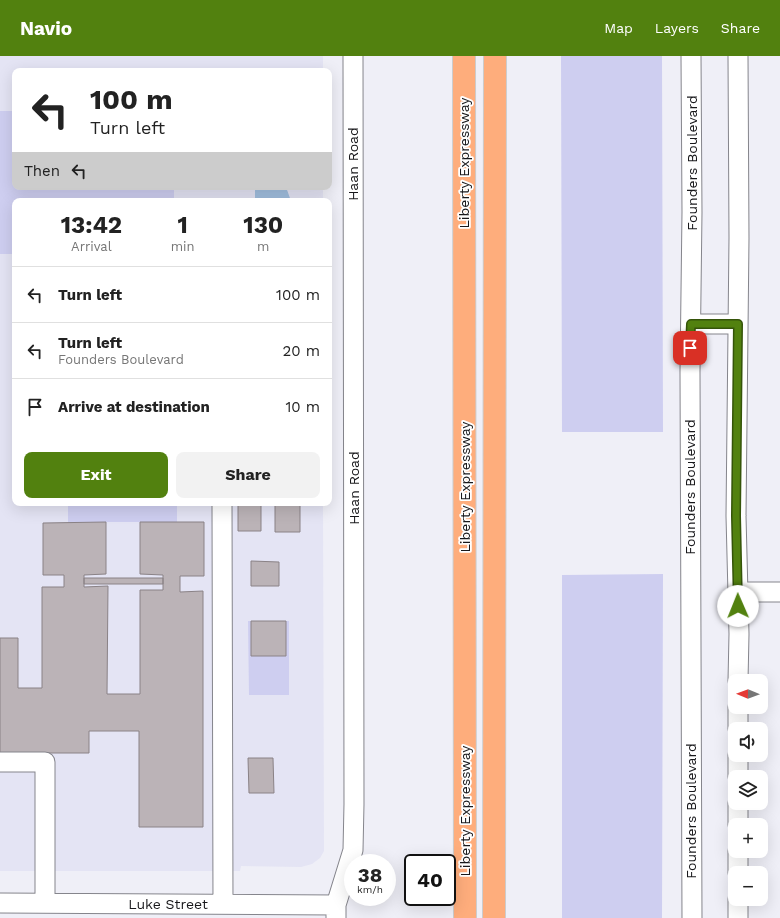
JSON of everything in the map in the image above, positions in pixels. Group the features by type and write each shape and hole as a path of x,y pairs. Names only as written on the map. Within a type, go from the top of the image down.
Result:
{"highway":[{"name":"Liberty Expressway","path":"464,56 465,918"},
{"path":"494,918 495,56"}],"street":[{"name":"Haan Road","path":"336,911 353,850 354,804 353,56"},
{"name":"Founders Boulevard","path":"691,56 692,212 690,380 692,918"},
{"path":"738,56 739,238 736,516 738,674"},
{"path":"691,324 738,324"},
{"path":"222,506 223,904"},
{"path":"738,592 780,592"},
{"path":"0,762 45,762 45,903"},
{"name":"Luke Street","path":"0,903 223,904 336,911"},
{"path":"738,906 738,918"}],"shaded area":[{"path":"0,56 323,56 323,68 12,68 12,190 323,190 323,198 12,198 12,506 323,506 324,851 320,858 312,864 301,867 241,866 240,871 0,871"},
{"path":"561,56 662,56 663,432 562,432"},
{"path":"0,111 12,111 12,190 174,190 174,198 12,198 12,254 0,254"},
{"path":"255,190 287,190 290,198 255,198"},
{"path":"68,506 177,506 177,522 68,522"},
{"path":"663,574 662,918 562,918 562,575"},
{"path":"248,621 289,621 289,695 249,695"}],"building":[{"path":"238,506 261,506 261,531 238,531"},
{"path":"275,506 300,506 300,532 275,532"},
{"path":"106,522 106,574 84,575 84,587 108,586 107,694 140,694 140,590 163,590 163,575 140,574 140,522 204,522 204,576 180,576 180,592 203,591 203,827 139,827 139,731 89,731 89,753 0,753 0,638 18,638 18,688 42,688 42,587 64,587 64,575 43,575 43,523"},
{"path":"251,561 279,562 279,586 251,586"},
{"path":"84,578 163,578 163,584 84,584"},
{"path":"251,621 286,621 286,656 251,656"},
{"path":"248,758 273,758 274,793 249,793"}],"route":[{"path":"690,348 691,324 738,324 736,516 738,606"}]}
